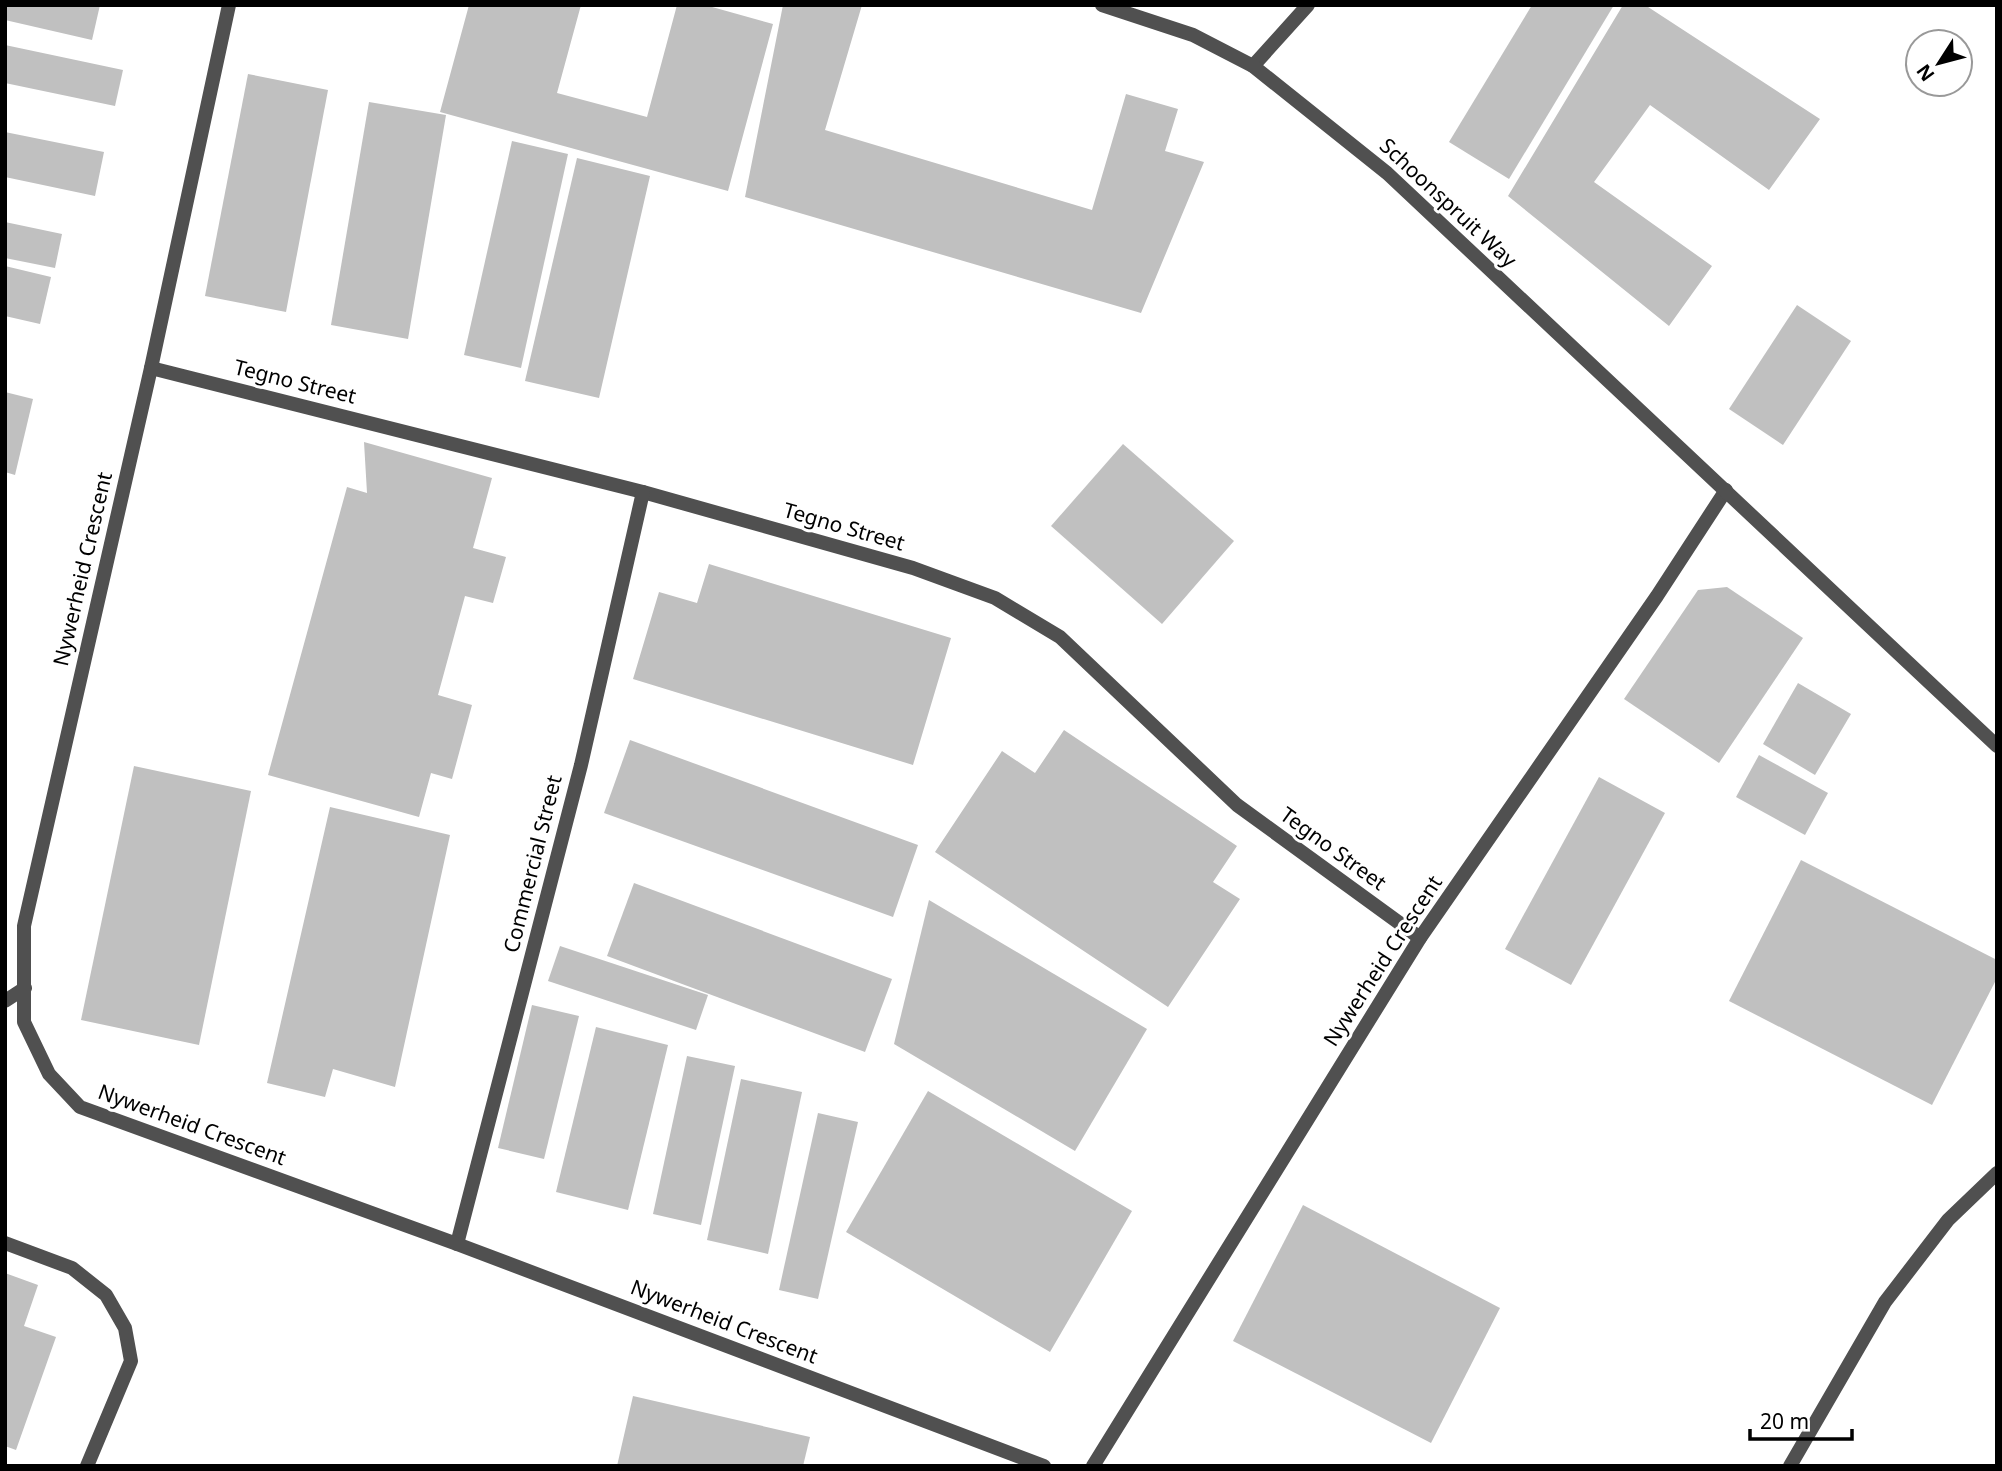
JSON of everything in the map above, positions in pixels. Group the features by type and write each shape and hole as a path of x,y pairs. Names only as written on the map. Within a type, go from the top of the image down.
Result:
{"street":[{"name":"Nywerheid Crescent","path":"229,5 24,926 24,1022 49,1074 80,1107 457,1244 1044,1466"},
{"name":"Schoonspruit Way","path":"1102,5 1193,35 1254,66 1387,173 1997,746"},
{"path":"1254,66 1308,5"},
{"name":"Tegno Street","path":"150,368 643,492 914,568 995,598 1060,637 1237,806 1420,938"},
{"name":"Nywerheid Crescent","path":"1093,1466 1420,938 1649,607 1726,490"},
{"name":"Commercial Street","path":"457,1244 580,765 643,492"},
{"path":"5,1001 25,988"},
{"path":"1790,1466 1885,1302 1948,1220 1997,1173"},
{"path":"5,1243 72,1268 106,1295 125,1328 131,1361 87,1466"}],"building":[{"path":"5,5 100,5 92,40 5,20"},
{"path":"469,5 581,5 557,93 647,117 677,5 705,5 773,24 728,191 440,112"},
{"path":"783,5 862,5 825,130 1092,210 1126,94 1178,109 1165,151 1204,162 1141,313 745,197"},
{"path":"1532,5 1614,5 1509,179 1449,142"},
{"path":"1623,5 1645,5 1820,119 1769,190 1650,105 1594,182 1712,266 1669,326 1508,196"},
{"path":"5,45 123,70 115,106 5,83"},
{"path":"248,74 328,90 286,312 205,296"},
{"path":"369,102 446,115 408,339 331,325"},
{"path":"5,132 104,152 95,196 5,177"},
{"path":"512,141 568,154 521,368 464,355"},
{"path":"577,158 650,176 599,398 525,381"},
{"path":"5,222 62,234 55,268 5,258"},
{"path":"5,266 51,277 40,324 5,316"},
{"path":"1797,305 1851,341 1783,445 1729,409"},
{"path":"5,392 33,399 15,475 5,472"},
{"path":"364,442 492,478 473,548 506,557 493,603 465,596 438,695 472,705 452,779 431,773 419,817 268,775 347,487 367,493"},
{"path":"1123,444 1234,541 1162,624 1051,526"},
{"path":"709,564 951,638 913,765 633,679 659,592 697,603"},
{"path":"1727,587 1803,638 1719,763 1624,699 1698,590"},
{"path":"1798,683 1851,714 1815,775 1763,744"},
{"path":"1064,730 1237,846 1213,882 1240,899 1168,1007 935,852 1002,751 1035,773"},
{"path":"630,740 918,845 893,917 604,813"},
{"path":"1759,755 1828,793 1805,835 1736,797"},
{"path":"134,766 251,791 199,1045 81,1020"},
{"path":"1599,777 1665,813 1571,985 1505,949"},
{"path":"330,807 450,835 395,1087 333,1069 325,1097 267,1083"},
{"path":"1801,860 1997,960 1997,978 1932,1105 1729,1001"},
{"path":"634,883 892,979 865,1052 607,956"},
{"path":"929,900 1147,1029 1075,1151 894,1044"},
{"path":"560,946 708,995 696,1030 548,981"},
{"path":"532,1005 579,1016 544,1159 498,1148"},
{"path":"596,1027 668,1045 628,1210 556,1192"},
{"path":"687,1056 735,1066 701,1225 653,1214"},
{"path":"741,1079 802,1092 768,1254 707,1240"},
{"path":"928,1091 1132,1211 1050,1352 846,1232"},
{"path":"818,1113 858,1122 818,1299 779,1290"},
{"path":"1303,1205 1500,1308 1431,1443 1233,1341"},
{"path":"5,1273 38,1285 24,1326 56,1337 16,1450 5,1446"},
{"path":"633,1396 810,1437 803,1466 617,1466"}]}
